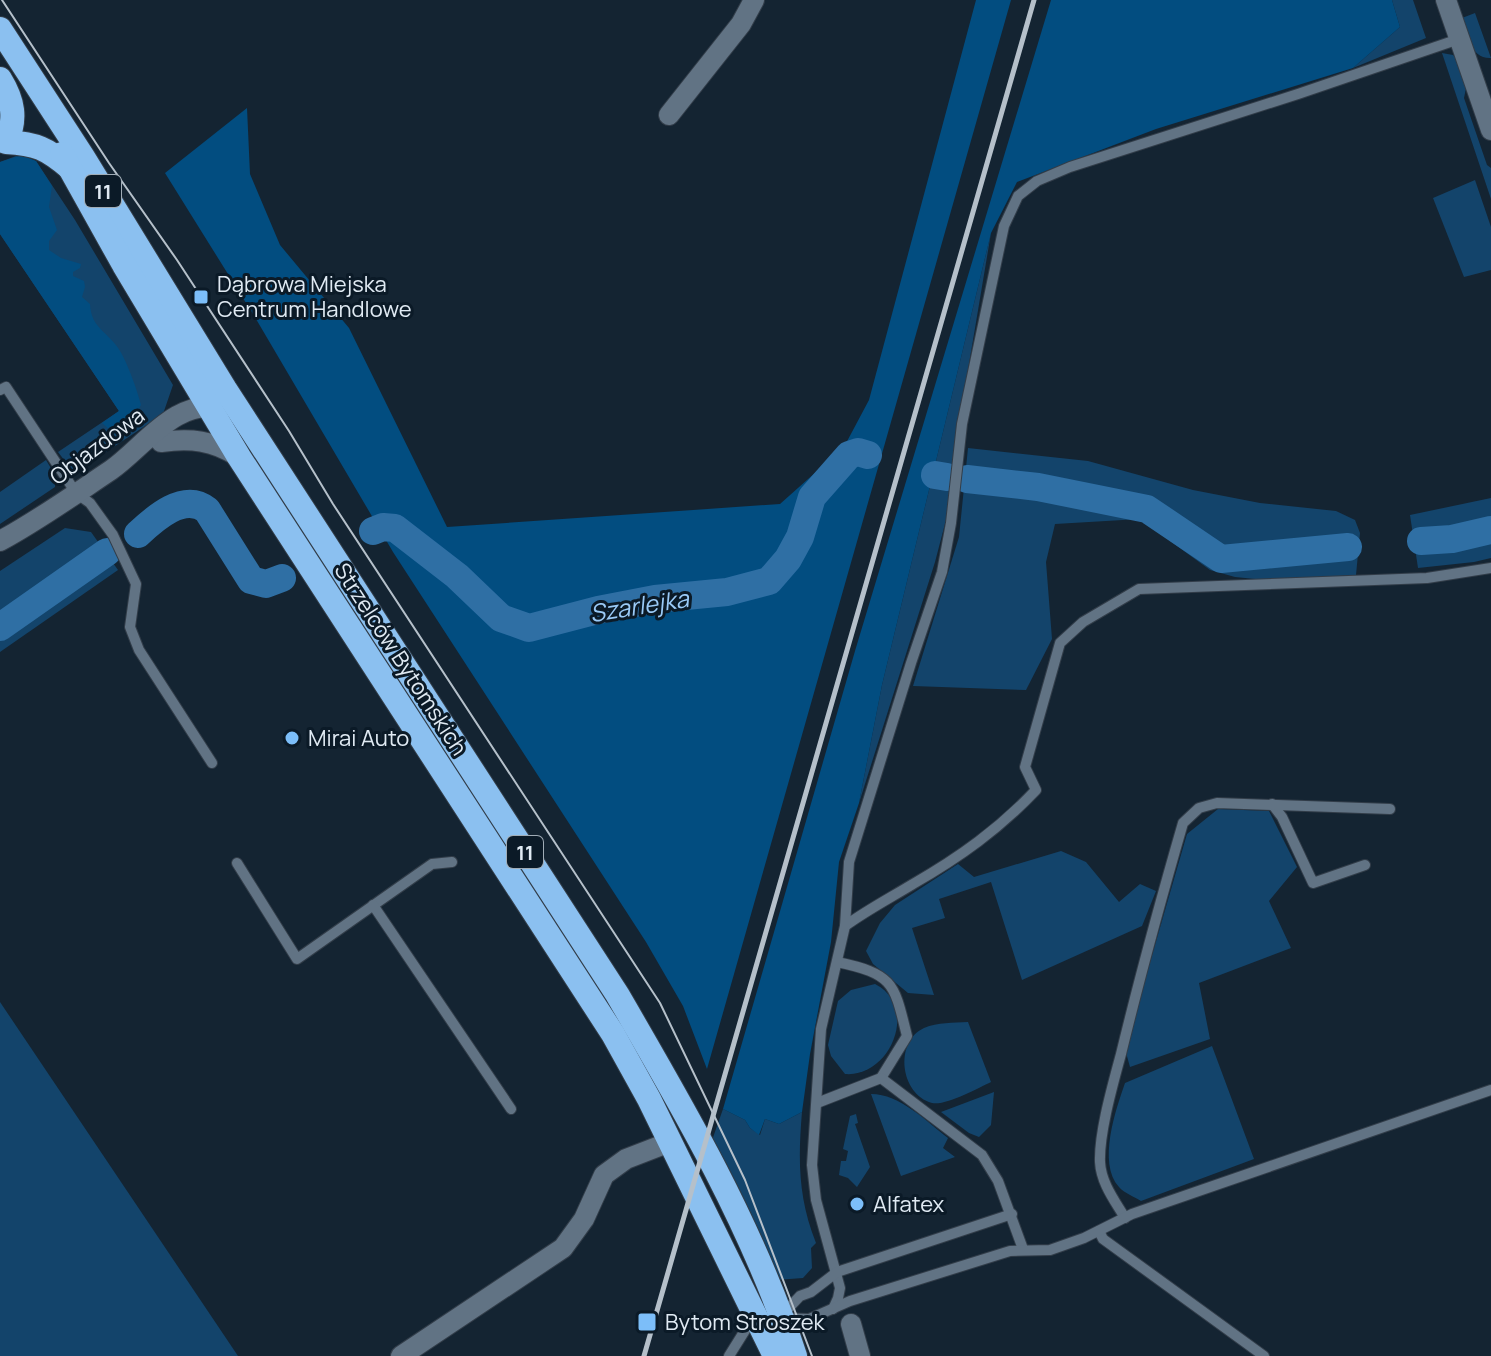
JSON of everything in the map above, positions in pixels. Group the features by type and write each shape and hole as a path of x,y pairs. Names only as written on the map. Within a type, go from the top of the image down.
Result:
{"highway":[{"name":"Strzelców Bytomskich","path":"0,29 83,157 194,361 207,406 613,1034 750,1305 785,1354"},
{"name":"Strzelców Bytomskich","path":"0,58 70,168 124,265 194,361 252,429"},
{"path":"0,79 13,105 11,131 3,144 38,145 70,168"},
{"name":"11","path":"252,429 617,994 670,1085 728,1197 784,1289 781,1318 785,1354"}],"street":[{"path":"669,115 741,24 754,0"},
{"path":"1446,0 1491,130"},
{"name":"Objazdowa","path":"0,544 115,467 143,441 177,417 187,398 194,361"},
{"path":"115,467 161,442 207,406"},
{"path":"177,417 207,406 234,415 252,429"},
{"path":"161,442 199,440 219,445 239,457"},
{"path":"401,1356 563,1248 584,1219 604,1175 626,1159 670,1142"},
{"path":"851,1324 860,1356"}],"lane":[{"path":"833,1309 840,1288 816,1200 812,1165 821,1029 845,926 849,862 942,572 962,424 981,327 1004,226 1018,196 1037,181 1120,149 1298,94 1459,39"},
{"path":"0,390 6,387 76,493 90,503 113,535 136,584 130,627 139,650 212,763"},
{"path":"845,926 995,830 1036,790 1025,767 1060,643 1083,622 1139,589 1427,578 1491,568"},
{"path":"1125,1218 1107,1188 1100,1164 1102,1144 1143,963 1183,823 1199,808 1217,803 1390,809"},
{"path":"1272,804 1282,817 1313,883 1365,865"},
{"path":"237,863 297,959 432,864 452,862"},
{"path":"373,905 511,1109"},
{"path":"817,1103 881,1078 907,1036 895,989 869,969 837,962"},
{"path":"881,1078 982,1155 998,1181 1023,1249"},
{"path":"729,1356 750,1305 781,1318 809,1319 850,1301 1001,1254 1023,1249 1050,1250 1125,1218 1491,1090"},
{"path":"781,1318 787,1308 784,1289 811,1292 837,1272 1012,1214"},
{"path":"1099,1231 1103,1239 1264,1356"},
{"path":"785,1354 796,1332 809,1319"}],"shaded area":[{"path":"976,0 1011,0 707,1069 683,1006 646,942 393,552 256,319 165,173 247,108 250,174 280,245 349,328 447,527 780,504 844,447 869,400"},
{"path":"1051,0 1392,0 1400,27 1353,68 1156,129 1017,182 991,233 882,685 859,803 839,862 831,942 802,1112 779,1124 765,1119 759,1135 745,1120 723,1109 855,651"},
{"path":"1392,0 1413,0 1426,38 1353,68 1400,27"},
{"path":"1475,13 1491,58 1478,54 1468,38 1462,18"},
{"path":"1442,53 1457,59 1467,83 1464,98 1487,165 1491,168 1491,199"},
{"path":"22,155 36,161 52,186 49,207 57,230 49,241 49,250 61,258 81,264 73,276 84,281 82,297 90,304 97,325 120,351 135,385 141,405 129,422 116,430 111,431 102,423 119,411 0,234 0,162"},
{"path":"16,156 36,161 75,220 173,385 163,414 79,470 71,469 58,452 119,411 0,234 0,162"},
{"path":"1475,180 1491,227 1491,270 1464,277 1433,198"},
{"path":"991,233 954,453 947,516 859,803 882,685"},
{"path":"968,448 1088,461 1193,490 1260,503 1336,511 1355,520 1360,533 1356,575 1265,580 1235,577 1210,570 1140,519 1055,524 1046,562 1052,639 1026,690 913,686 959,537"},
{"path":"46,460 55,475 55,487 0,524 0,492"},
{"path":"1491,498 1491,558 1418,568 1410,515"},
{"path":"65,528 91,532 118,570 0,652 0,571"},
{"path":"1218,809 1269,811 1297,867 1269,901 1291,948 1199,983 1210,1039 1130,1067 1125,1049 1187,834"},
{"path":"1061,851 1086,862 1119,902 1140,884 1156,891 1142,926 1022,980 991,882 939,899 945,918 912,928 934,995 908,993 873,964 866,951 880,923 895,905 958,864 974,877"},
{"path":"875,984 888,995 896,1008 894,1039 875,1065 861,1072 845,1074 831,1056 828,1045 838,1001 851,990"},
{"path":"0,1002 238,1356 0,1356"},
{"path":"968,1022 991,1082 945,1102 932,1103 921,1098 907,1079 905,1056 908,1044 924,1028"},
{"path":"1212,1046 1254,1159 1141,1201 1119,1187 1109,1164 1110,1136 1125,1083"},
{"path":"994,1092 991,1125 979,1137 941,1112"},
{"path":"871,1094 892,1098 922,1117 948,1138 943,1148 955,1157 901,1176"},
{"path":"723,1109 745,1120 760,1135 765,1119 779,1124 802,1112 801,1179 816,1243 811,1248 812,1268 803,1278 776,1280 710,1146"},
{"path":"856,1114 858,1123 855,1124 870,1167 857,1187 848,1178 839,1175 841,1161 846,1161 848,1151 843,1149 850,1116"}],"waterway":[{"name":"Szarlejka","path":"373,531 383,527 395,528 457,576 501,618 529,628 598,610 655,599 727,592 769,581 788,559 800,537 812,497 849,455 858,452 868,455"},
{"name":"Szarlejka","path":"935,475 947,477"},
{"name":"Szarlejka","path":"967,479 1038,487 1147,509 1221,559 1348,547"},
{"name":"Szarlejka","path":"138,534 170,509 180,505 198,505 207,510 251,580 266,584 282,578"},
{"name":"Szarlejka","path":"1421,541 1452,539 1491,530"},
{"name":"Szarlejka","path":"0,627 107,552"}],"tram line":[{"path":"2,0 177,260 660,1003 745,1180 812,1356"}],"railway":[{"path":"644,1356 1034,0"}],"place":[{"name":"Dąbrowa Miejska Centrum Handlowe","path":"201,297"},
{"name":"Mirai Auto","path":"292,738"},
{"name":"Alfatex","path":"857,1204"},
{"name":"Bytom Stroszek","path":"647,1322"}]}
